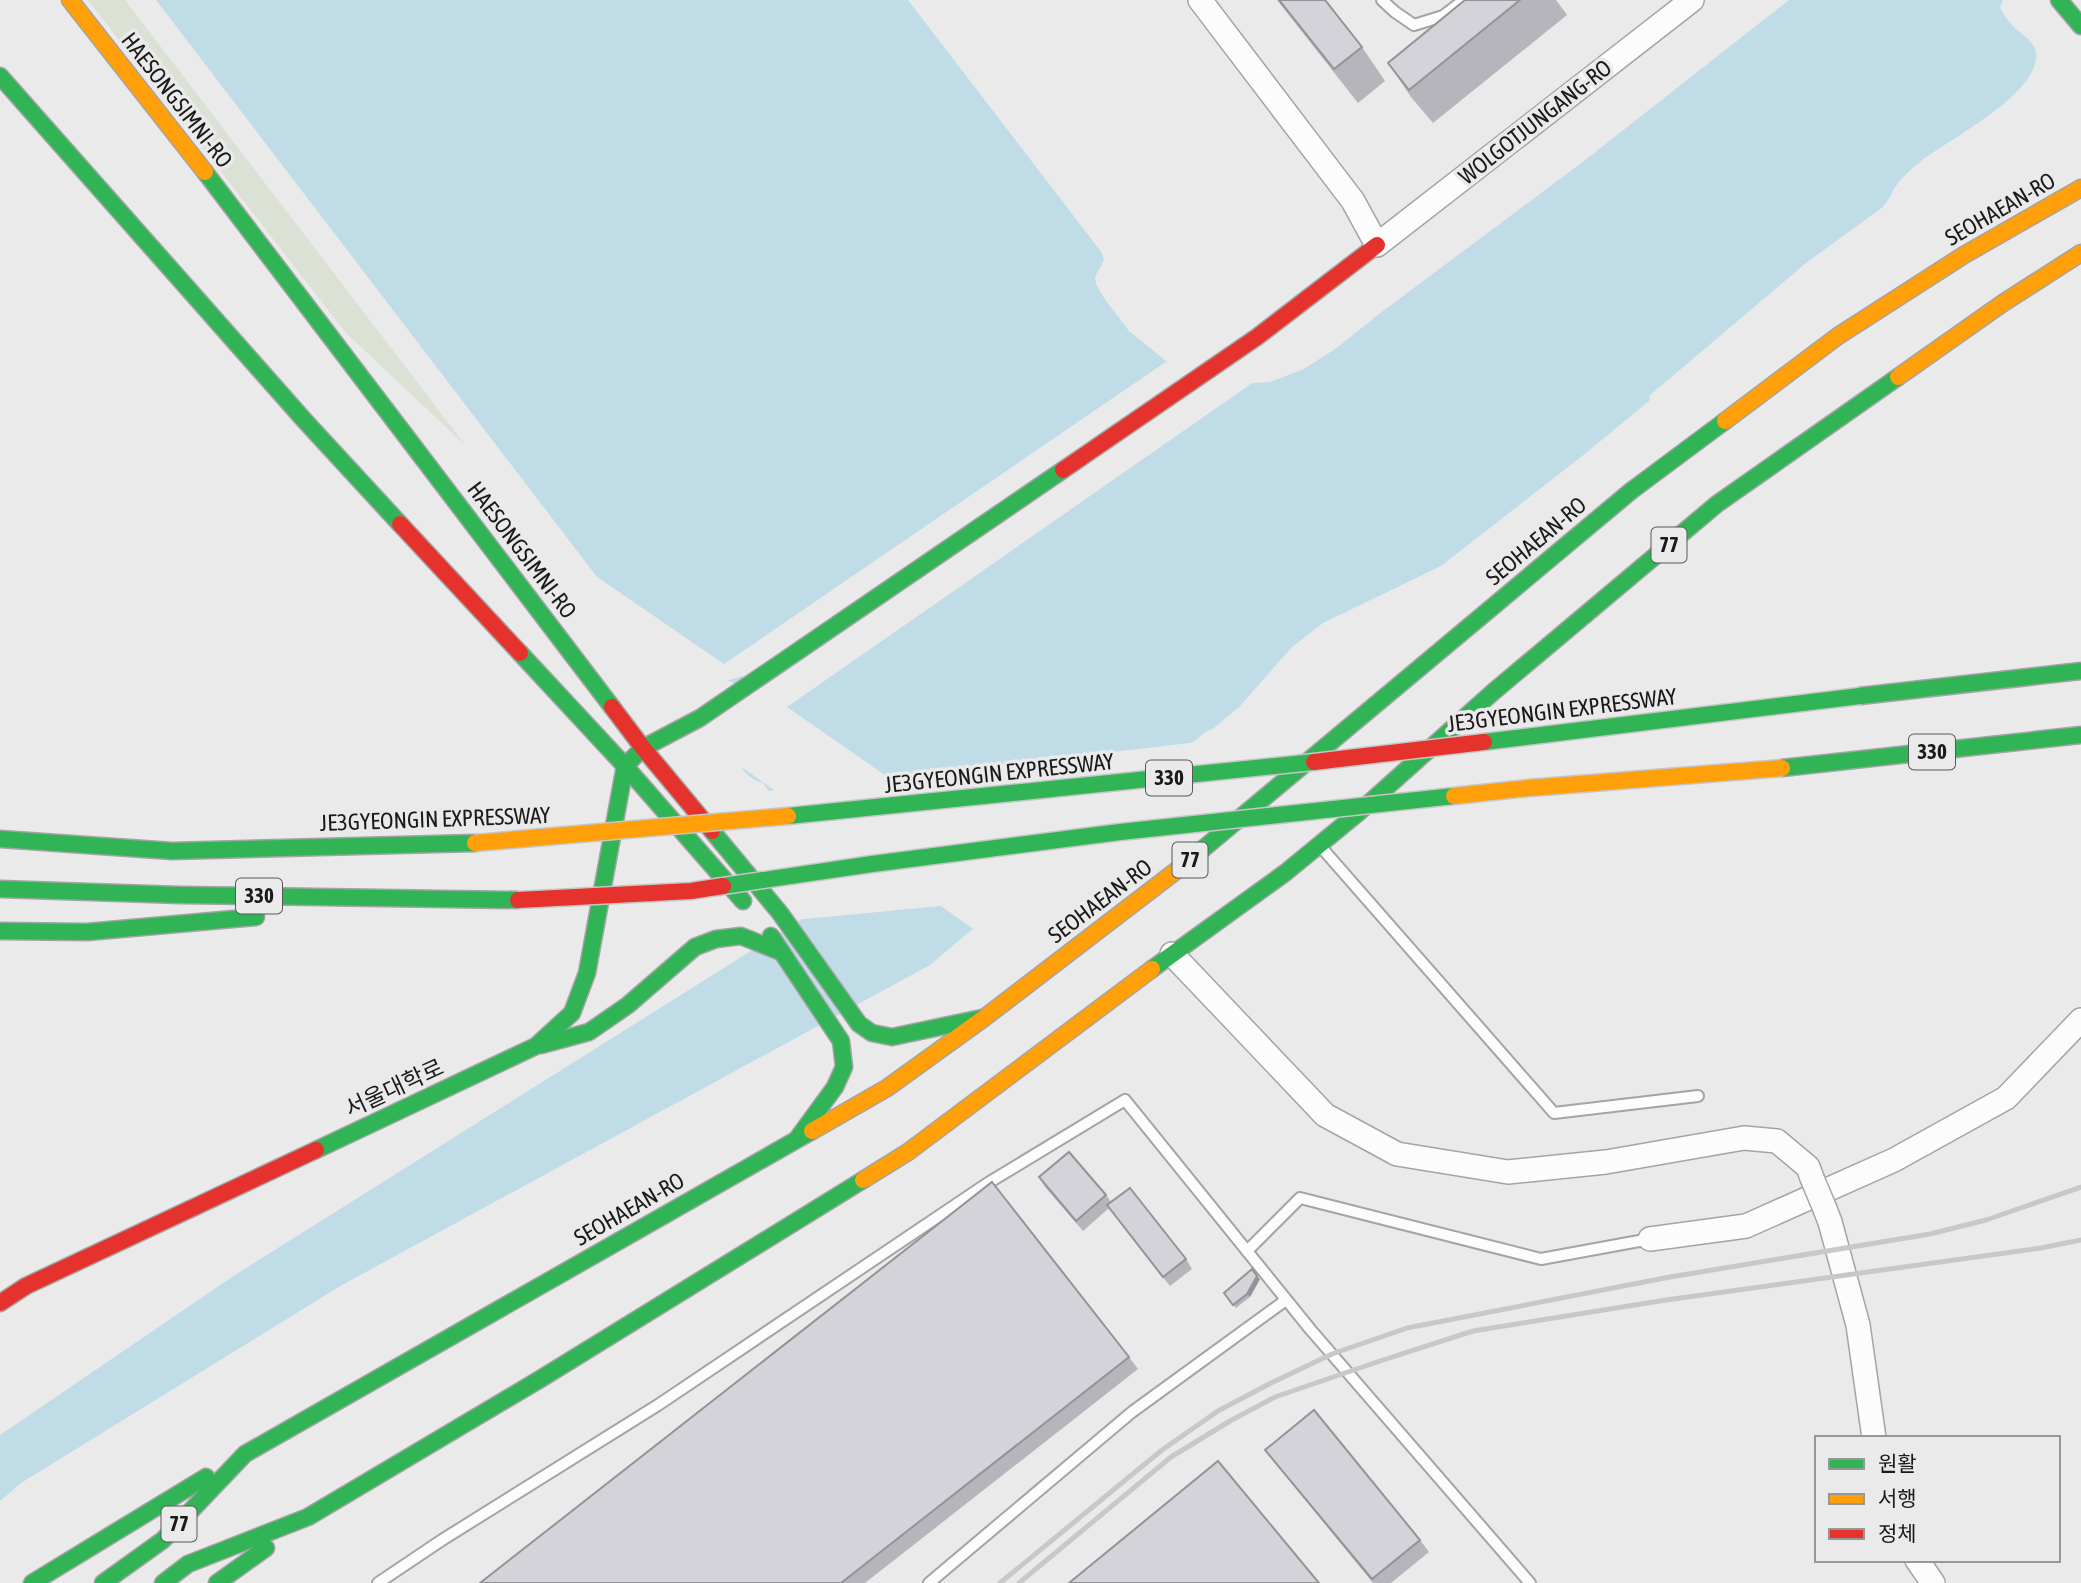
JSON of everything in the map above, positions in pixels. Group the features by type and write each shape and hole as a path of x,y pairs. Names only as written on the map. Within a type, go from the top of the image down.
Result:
{"main road":[{"name":"HAESONGSIMNI-RO","path":"70,0 214,184 643,748 780,913 859,1024 873,1033 892,1037 984,1018"},
{"path":"2059,0 2081,26"},
{"path":"0,76 304,421 625,766 758,919 841,1041 844,1067 835,1087 796,1140"},
{"name":"SEOHAEAN-RO","path":"103,1583 163,1540 245,1454 887,1088 1177,871 1642,483 1838,336 1964,255 2081,188"},
{"path":"625,766 643,748 701,718 1257,337 1377,245"},
{"name":"77","path":"163,1583 188,1564 309,1517 542,1378 908,1152 1172,954 1285,873 1492,693 1717,504 2003,303 2081,254"},
{"name":"JE3GYEONGIN EXPRESSWAY","path":"0,839 172,851 475,843 677,827 1117,784 2081,671"},
{"name":"330","path":"0,889 180,895 518,900 691,891 1120,832 1529,788 1782,768 2081,735"},
{"name":"서울대학로","path":"0,1303 26,1286 536,1046 572,1013 587,973 625,766"},
{"path":"308,913 460,899"},
{"path":"0,931 87,932 267,916"},
{"path":"536,1046 589,1032 628,1005 695,947 716,939 741,936 781,952"},
{"path":"32,1583 245,1454"},
{"path":"217,1583 309,1517"}],"street":[{"path":"1200,0 1353,201 1377,245"},
{"name":"WOLGOTJUNGANG-RO","path":"1377,245 1692,0"},
{"path":"1172,954 1325,1115 1397,1154 1508,1172 1606,1162 1744,1138 1777,1141 1808,1167 1825,1209 1858,1325 1874,1436"},
{"path":"1650,1238 1746,1226 1894,1160 2006,1098 2081,1020"},
{"path":"1918,1562 1933,1583"}],"lane":[{"path":"1382,0 1414,25 1443,16 1464,0"},
{"path":"1319,845 1554,1113 1698,1096"},
{"path":"386,1581 442,1540 658,1405 988,1183 1125,1100 1286,1300 1530,1583"},
{"path":"1247,1251 1300,1198 1541,1259 1650,1238"},
{"path":"929,1583 1132,1412 1286,1300"}],"shaded area":[{"path":"88,0 125,0 466,446 346,333"}],"water":[{"path":"156,0 908,0 1102,253 1104,260 1095,277 1096,284 1129,331 1171,365 1235,384 1270,382 1304,369 1338,347 1584,161 1789,0 2003,0 2000,8 2035,49 2035,65 2026,81 2011,97 1906,174 1883,207 1806,263 1586,453 1441,566 1323,623 1292,647 1239,707 1204,733 930,965 342,1285 21,1483 0,1501 0,1435 235,1275 840,895 763,783 750,777 740,763 738,758 758,711 758,694 649,645"}],"pier":[{"path":"1170,359 1208,376 1235,380 1258,379 787,707 889,778 1198,742 976,931 941,906 794,920 836,894 765,792 774,790 736,763 731,748 732,724 737,718 755,709 757,704 751,682 742,676 698,690 682,690 673,683 587,570 724,664"}],"building":[{"path":"1279,0 1325,0 1362,47 1334,69"},
{"path":"1465,0 1520,0 1409,90 1388,63"},
{"path":"1069,1152 1106,1195 1076,1221 1039,1177"},
{"path":"992,1182 1129,1357 841,1583 480,1583"},
{"path":"1130,1188 1186,1259 1163,1277 1107,1205"},
{"path":"1252,1269 1257,1276 1247,1294 1233,1305 1224,1293"},
{"path":"1314,1410 1420,1540 1372,1579 1265,1450"},
{"path":"1218,1461 1319,1583 1069,1583"}],"railway":[{"path":"1000,1583 1162,1450 1218,1411 1332,1354 1407,1328 1670,1277 1930,1234 1986,1220 2081,1187"},
{"path":"1019,1583 1171,1457 1275,1397 1380,1361 1473,1331 2081,1240"}],"traffic: fast":[{"path":"2059,0 2081,26"},
{"path":"0,76 305,421 400,524"},
{"path":"205,172 612,707"},
{"path":"1152,969 1285,873 1358,813 1492,693 1717,504 1898,377"},
{"path":"1185,864 1631,491 1725,421"},
{"path":"628,763 643,748 700,718 1063,470"},
{"path":"520,653 625,766 743,901"},
{"path":"1860,696 2081,671"},
{"path":"1484,742 1860,696"},
{"path":"1782,768 2081,735"},
{"path":"788,816 1314,762"},
{"path":"316,1150 536,1046 572,1013 587,973 625,766"},
{"path":"723,886 1120,832 1454,796"},
{"path":"712,831 780,913 859,1024 872,1033 892,1037 982,1018"},
{"path":"0,839 172,851 475,843"},
{"path":"0,889 180,895 518,900"},
{"path":"0,931 87,932 256,917"},
{"path":"541,1045 589,1032 628,1005 695,947 716,939 741,936 781,952"},
{"path":"771,936 841,1041 844,1067 835,1087 797,1139"},
{"path":"103,1583 163,1540 245,1454 812,1131"},
{"path":"163,1583 188,1564 308,1517 542,1378 863,1180"},
{"path":"32,1583 206,1477"},
{"path":"217,1583 266,1548"}],"traffic: slow":[{"path":"70,0 205,172"},
{"path":"1725,421 1838,336 1964,255 2081,188"},
{"path":"1898,377 2003,303 2081,253"},
{"path":"1454,796 1782,768"},
{"path":"475,843 788,816"},
{"path":"812,1131 887,1088 984,1018 1185,864"},
{"path":"863,1180 908,1152 1152,969"}],"traffic: jam":[{"path":"1063,470 1257,337 1377,245"},
{"path":"400,524 520,653"},
{"path":"612,707 712,831"},
{"path":"1314,762 1484,742"},
{"path":"518,900 691,891 723,886"},
{"path":"0,1303 26,1286 316,1150"}]}
